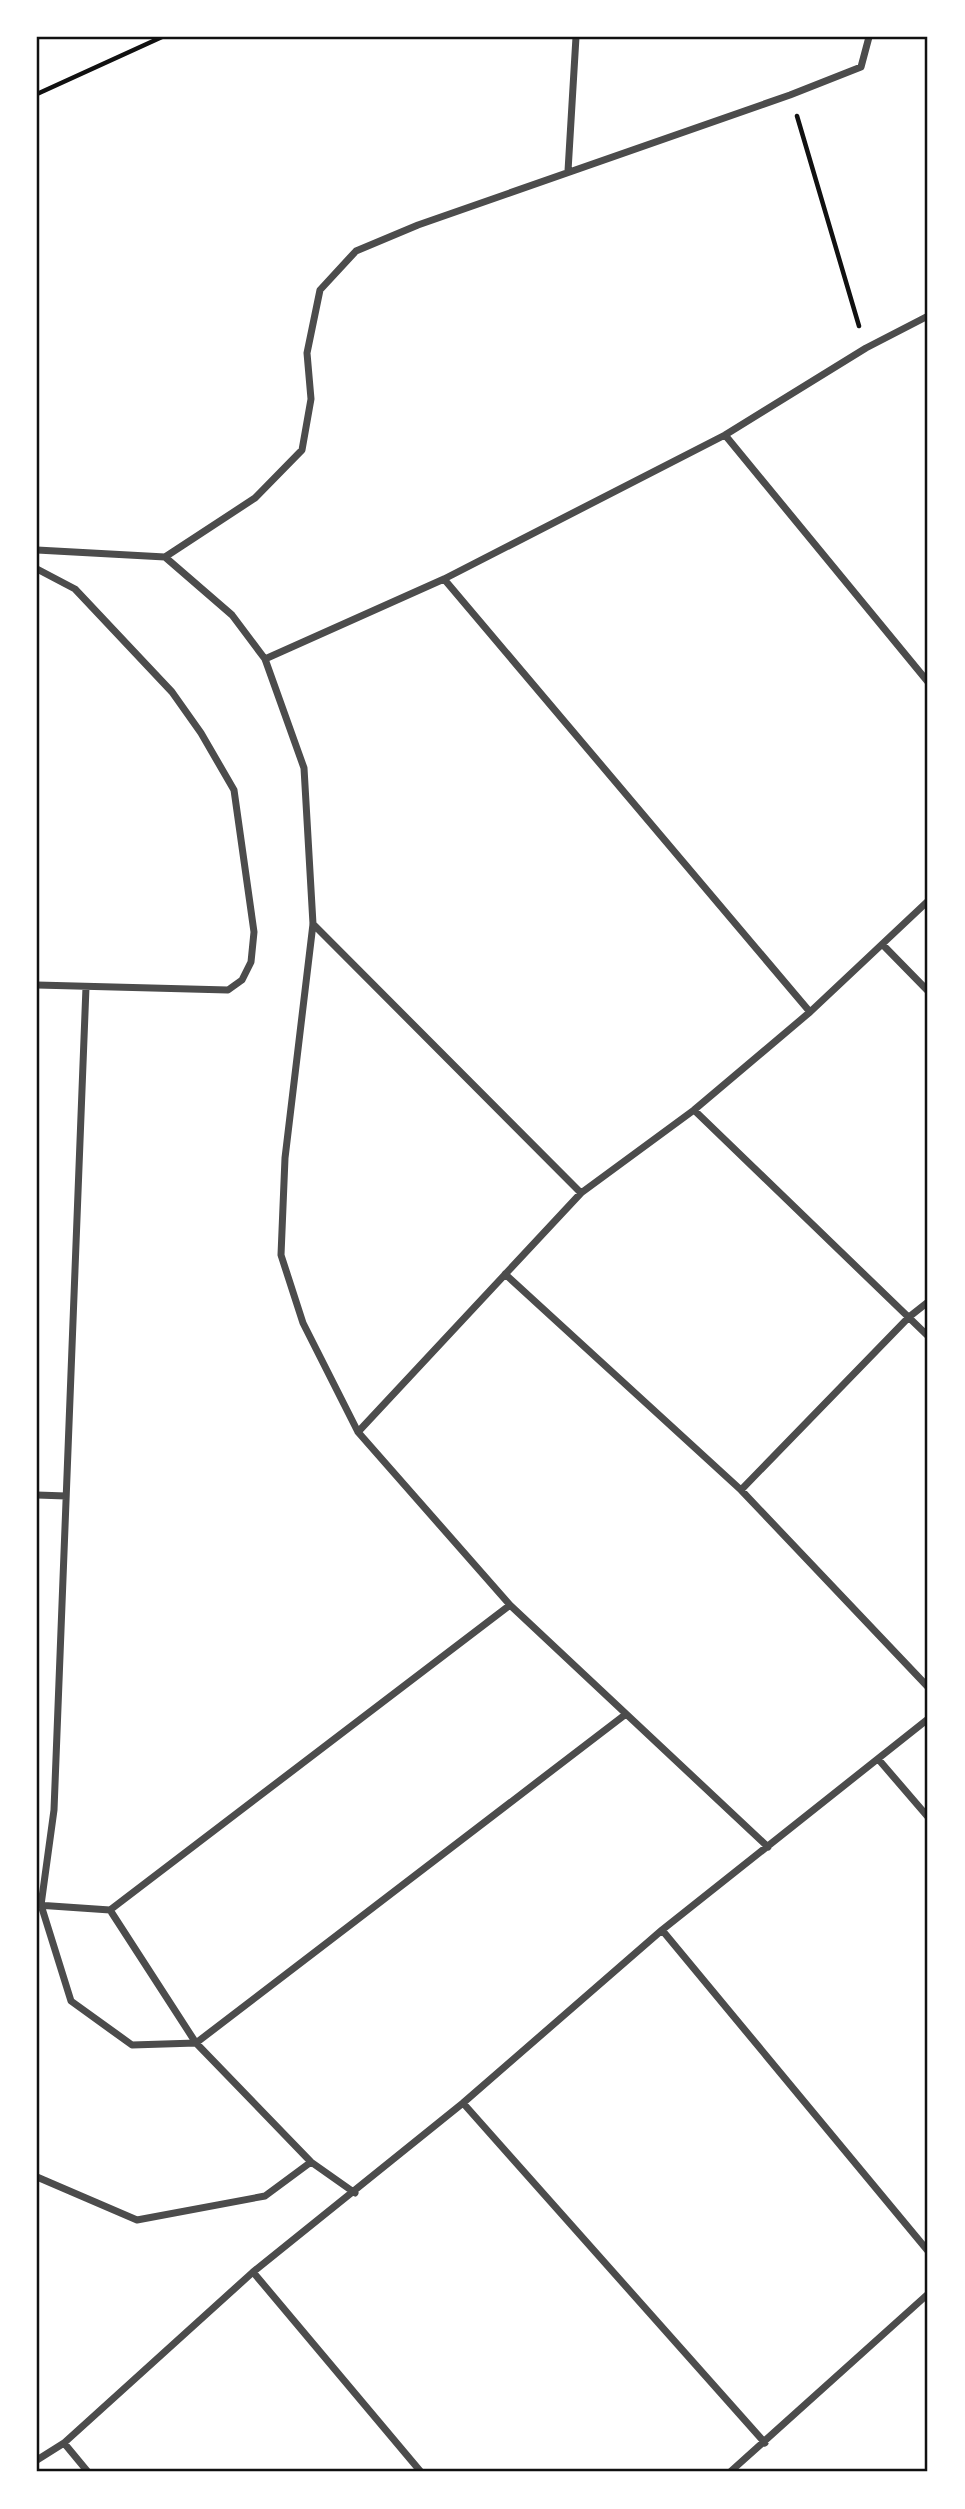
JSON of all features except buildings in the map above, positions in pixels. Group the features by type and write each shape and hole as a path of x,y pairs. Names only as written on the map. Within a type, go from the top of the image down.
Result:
{"street":[{"path":"568,171 576,37"},
{"path":"37,550 165,557 255,498 302,450 311,399 307,353 320,290 356,251 568,171 790,95 861,66 869,37"},
{"path":"265,659 444,579 725,435 866,348 928,316"},
{"path":"725,435 928,682"},
{"path":"165,557 232,615 265,659 304,768 313,924 285,1158 281,1255 303,1323 358,1432 510,1605 768,1847"},
{"path":"37,569 75,589 172,692 201,733 234,790 254,932 251,962 242,980 228,990 37,985"},
{"path":"444,579 810,1012"},
{"path":"358,1432 581,1193 694,1110 810,1012 928,901"},
{"path":"313,924 581,1193"},
{"path":"883,945 928,991"},
{"path":"86,987 54,1810 39,1905 71,2001 132,2045 196,2043 626,1714"},
{"path":"694,1110 928,1336"},
{"path":"505,1274 741,1490 928,1687"},
{"path":"741,1490 909,1317 928,1302"},
{"path":"37,1495 66,1496"},
{"path":"39,1905 110,1910 510,1605"},
{"path":"37,2460 64,2443 253,2272 355,2193 464,2103 663,1930 928,1719"},
{"path":"879,1760 928,1817"},
{"path":"110,1910 196,2043 311,2162 355,2193"},
{"path":"663,1930 928,2251"},
{"path":"464,2103 765,2443"},
{"path":"37,2178 137,2220 265,2196 311,2162"},
{"path":"253,2272 421,2472"},
{"path":"730,2472 928,2294"},
{"path":"64,2443 88,2472"}],"path":[{"path":"37,94 162,37"},
{"path":"790,95 866,348"}]}
